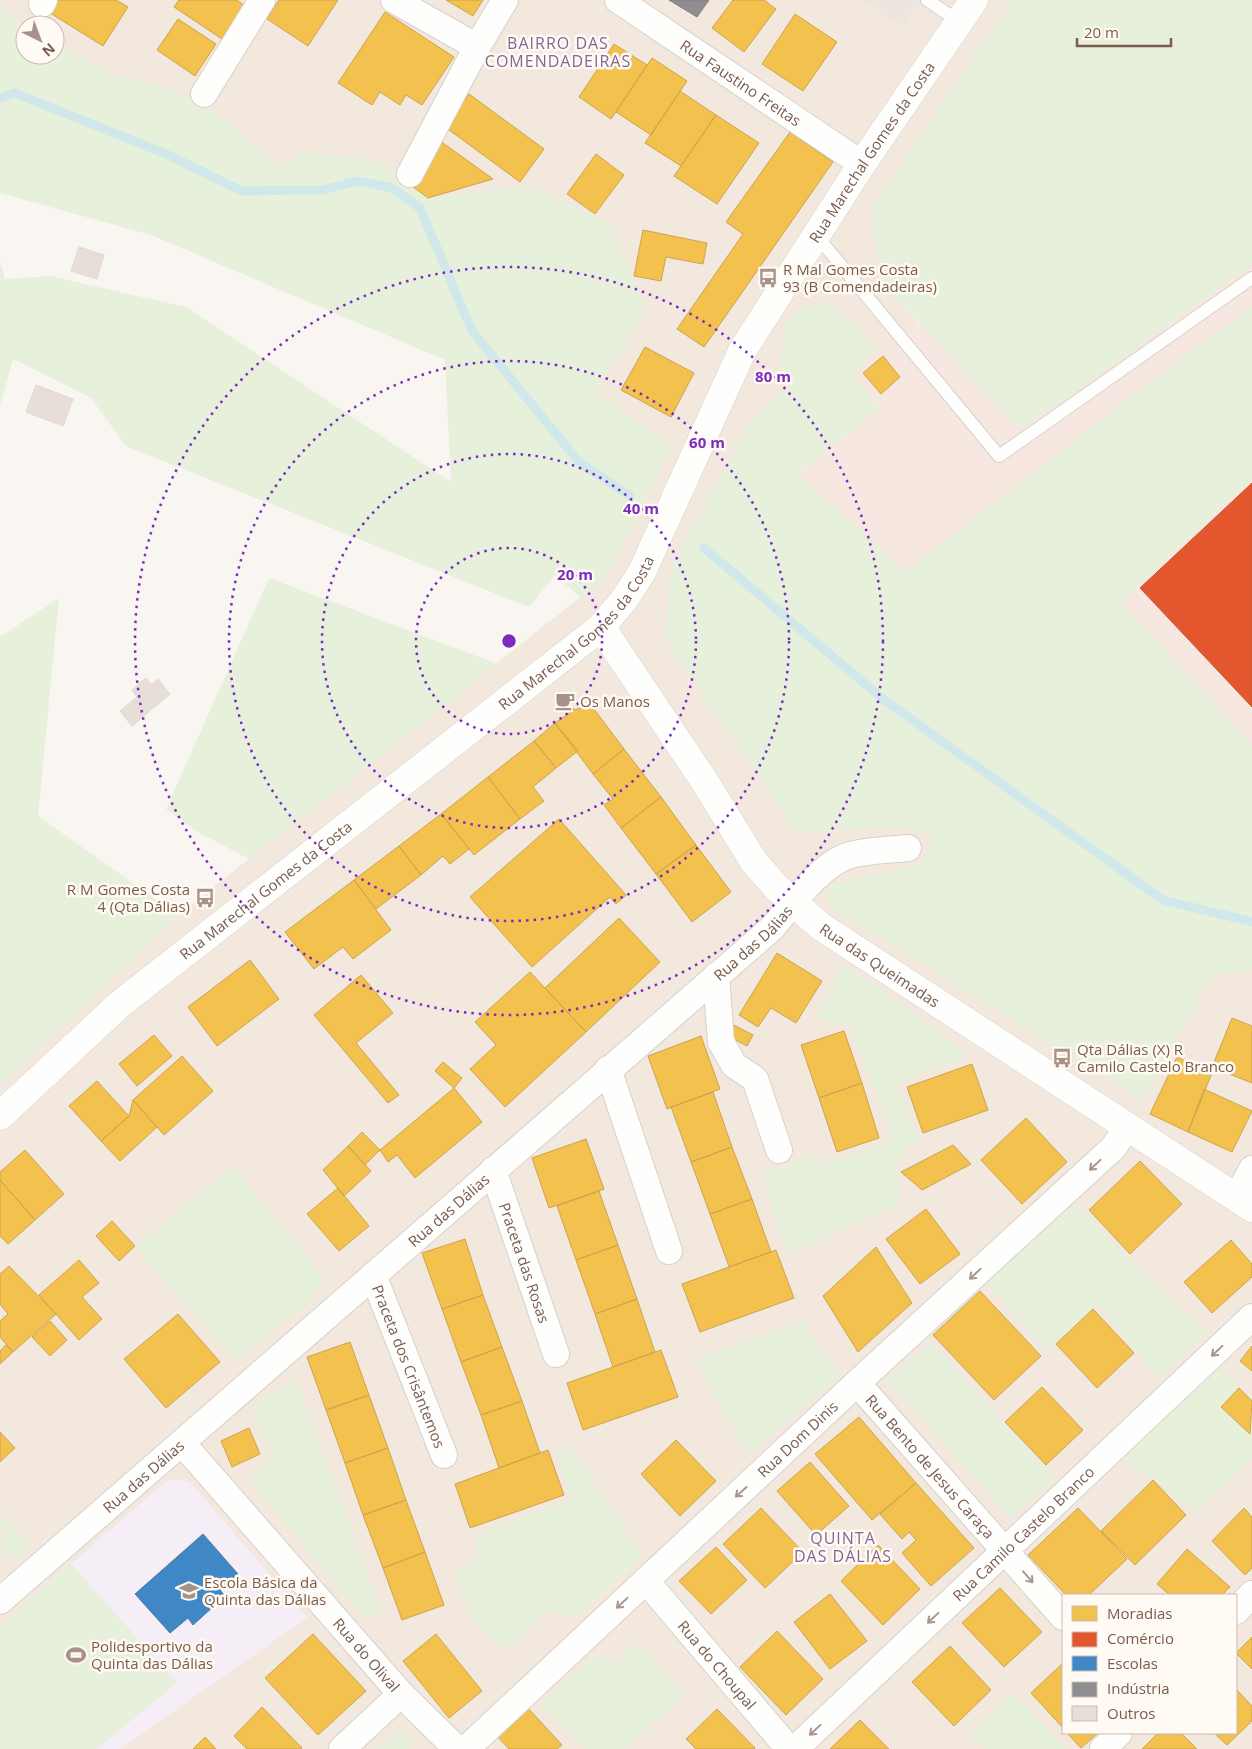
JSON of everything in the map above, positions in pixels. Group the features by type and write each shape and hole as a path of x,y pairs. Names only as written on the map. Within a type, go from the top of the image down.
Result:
{"main road":[{"name":"Rua Marechal Gomes da Costa","path":"0,1116 120,1004 601,627 624,600 642,572 742,351 862,164 967,11"},
{"name":"Rua das Queimadas","path":"601,627 705,782 754,862 793,903 820,926 1244,1203"}],"street":[{"path":"204,94 262,0"},
{"path":"394,0 477,47"},
{"path":"410,174 477,47 505,0"},
{"name":"Rua Faustino Freitas","path":"618,0 862,164"},
{"name":"Rua das Dálias","path":"3,1591 182,1443 608,1069 772,928 812,882 834,864 850,855 908,848"},
{"path":"716,976 721,1042 734,1065 755,1079 778,1150"},
{"path":"608,1069 669,1251"},
{"name":"Rua Dom Dinis","path":"466,1749 857,1383 1113,1148 1127,1128"},
{"path":"1244,1203 1252,1169"},
{"name":"Praceta das Rosas","path":"493,1170 556,1354"},
{"name":"Praceta dos Crisântemos","path":"372,1275 444,1455"},
{"name":"Rua Camilo Castelo Branco","path":"795,1749 1252,1317"},
{"name":"Rua Bento de Jesus Caraça","path":"857,1383 1062,1616"},
{"name":"Rua do Olival","path":"182,1443 402,1694 457,1749"},
{"name":"Rua do Choupal","path":"646,1581 789,1749"},
{"path":"1237,1610 1252,1594"},
{"path":"342,1749 402,1694"},
{"path":"1103,1749 1118,1734"}],"lane":[{"path":"927,0 967,11"},
{"path":"816,235 1000,456 1252,278"}],"shaded area":[{"path":"0,0 862,0 902,27 923,0 1013,0 964,74 893,296 919,324 888,363 858,325 798,311 785,326 780,368 787,387 747,429 672,566 665,638 797,833 898,826 933,835 1181,978 1252,970 1252,1749 14,1749 0,1741 0,1086 178,915 607,576 595,392 647,309 532,186 428,198 375,160 283,169 204,104 159,85 107,73 65,49 65,15 15,15 15,20 6,14"},
{"path":"862,0 923,0 902,27"},
{"path":"1252,0 1252,812 910,575 797,474 880,408 853,375 876,348 888,363 928,314"},
{"name":"Escola Básica da Quinta das Dálias","path":"180,1479 191,1483 307,1618 120,1749 96,1749 177,1683 71,1564 166,1481"}],"green space":[{"path":"1013,0 1252,0 1252,265 1028,425 1014,424 883,285 873,224 875,204"},
{"path":"0,1 6,14 15,20 15,65 65,65 65,49 107,73 159,85 204,104 283,169 303,152 375,160 428,198 532,186 609,223 647,309 595,392 673,446 607,576 581,598 555,575 529,607 126,446 91,398 13,359 0,405 0,262 5,279 50,276 186,307 451,482 445,360 151,235 0,193"},
{"path":"820,302 858,325 876,348 853,375 880,408 797,474 906,571 1175,363 1252,307 1252,478 1121,602 1252,745 1252,970 1213,974 1142,1100 828,905 829,885 922,865 933,835 898,826 797,833 665,638 672,566 747,429 787,387 780,368 785,326 798,311"},
{"path":"269,578 498,664 249,859 196,831 166,809"},
{"path":"59,598 38,816 178,915 0,1086 0,637"},
{"path":"844,964 969,1055 896,1084 920,1141 909,1144 896,1165 902,1203 787,1254 761,1174 817,1152 818,1165 895,1142 850,1026 816,1018"},
{"path":"233,1167 323,1277 311,1300 235,1361 135,1246"},
{"path":"1076,1203 1138,1269 1207,1332 1158,1379 1098,1303 1046,1350 986,1282"},
{"path":"802,1321 839,1376 749,1455 695,1360"},
{"path":"932,1343 1054,1478 1011,1518 887,1380"},
{"path":"1218,1368 1252,1400 1252,1459 1198,1511 1121,1457"},
{"path":"296,1379 382,1613 365,1619 248,1478 273,1457 251,1407"},
{"path":"572,1448 642,1557 577,1617 545,1611 506,1651 473,1619 453,1570 480,1559 473,1536 571,1499 557,1453"},
{"path":"0,1513 31,1547 23,1553 13,1556 0,1551 7,1535 0,1527"},
{"name":"Polidesportivo da Quinta das Dálias","path":"71,1564 177,1683 96,1749 0,1749 0,1626"},
{"path":"639,1642 684,1695 625,1749 586,1749 540,1705 594,1655 614,1663"},
{"path":"1013,1693 1066,1749 985,1749 970,1733"},
{"path":"400,1731 415,1738 408,1749 377,1749"}],"building: Moradias":[{"path":"59,0 116,0 128,7 103,46 65,22 65,15 53,15 50,13"},
{"path":"179,0 237,0 245,6 222,39 174,7"},
{"path":"279,0 338,0 308,46 267,19"},
{"path":"446,0 483,0 473,16"},
{"path":"733,0 764,0 776,9 744,52 712,28"},
{"path":"385,12 454,57 422,105 406,95 400,105 380,92 372,105 338,83"},
{"path":"795,14 837,42 803,91 762,64"},
{"path":"178,19 216,44 195,76 157,50"},
{"path":"614,44 647,65 611,119 579,97"},
{"path":"652,58 687,81 651,135 616,112"},
{"path":"680,91 716,115 681,166 645,143"},
{"path":"469,94 544,149 520,182 445,127"},
{"path":"716,115 759,143 717,204 674,176"},
{"path":"790,132 833,162 704,347 677,329 743,234 726,222"},
{"path":"436,138 493,179 428,198 405,181"},
{"path":"596,154 624,175 595,214 567,194"},
{"path":"643,230 707,243 703,264 666,257 661,281 634,276"},
{"path":"645,347 694,373 671,417 621,390"},
{"path":"883,356 900,377 881,394 863,373"},
{"path":"591,705 624,749 593,774 555,723 574,710"},
{"path":"555,723 578,751 556,768 534,741"},
{"path":"534,741 556,768 533,787 544,801 520,819 488,777"},
{"path":"624,749 661,797 621,828 604,805 613,799 593,774"},
{"path":"488,777 520,819 474,855 441,814"},
{"path":"661,797 696,845 656,874 621,828"},
{"path":"441,814 469,849 450,864 443,856 421,875 399,846"},
{"path":"559,819 626,895 616,904 610,897 532,967 470,897"},
{"path":"696,845 731,892 692,922 656,874"},
{"path":"399,846 421,875 376,909 354,880"},
{"path":"354,880 391,930 353,959 343,947 314,969 285,932"},
{"path":"619,918 660,962 586,1032 545,988"},
{"path":"777,953 822,981 796,1023 771,1008 758,1027 739,1015"},
{"path":"250,960 279,999 217,1046 188,1007"},
{"path":"530,972 586,1032 505,1107 470,1069 496,1045 475,1022"},
{"path":"361,975 393,1013 356,1043 399,1095 388,1103 314,1015"},
{"path":"1232,1018 1252,1026 1252,1083 1212,1067"},
{"path":"734,1025 753,1035 747,1046 728,1036"},
{"path":"844,1031 862,1083 819,1098 801,1045"},
{"path":"154,1035 172,1056 137,1086 119,1064"},
{"path":"701,1036 720,1089 667,1109 648,1056"},
{"path":"182,1056 213,1091 164,1135 133,1100"},
{"path":"1177,1057 1212,1073 1188,1132 1150,1114"},
{"path":"443,1062 462,1078 454,1088 435,1071"},
{"path":"972,1064 988,1110 923,1133 907,1087"},
{"path":"97,1081 129,1116 101,1141 69,1106"},
{"path":"862,1083 879,1138 837,1152 819,1098"},
{"path":"454,1088 482,1122 415,1178 397,1155 388,1162 380,1150"},
{"path":"1204,1089 1252,1111 1232,1152 1188,1132"},
{"path":"713,1092 732,1147 691,1162 671,1107"},
{"path":"133,1100 157,1127 120,1161 101,1141 129,1116"},
{"path":"1026,1118 1067,1162 1022,1204 981,1160"},
{"path":"362,1132 380,1150 365,1165 348,1146"},
{"path":"586,1139 604,1189 549,1208 532,1158"},
{"path":"953,1145 971,1164 922,1190 901,1172"},
{"path":"348,1146 371,1171 344,1196 323,1170"},
{"path":"732,1147 752,1199 710,1214 691,1162"},
{"path":"25,1150 64,1194 35,1220 0,1180 0,1172"},
{"path":"1140,1161 1182,1204 1130,1254 1089,1210"},
{"path":"0,1180 35,1220 8,1244 0,1236"},
{"path":"338,1188 369,1226 339,1251 307,1214"},
{"path":"599,1191 618,1245 576,1260 557,1206"},
{"path":"752,1199 771,1252 729,1267 710,1214"},
{"path":"926,1209 960,1254 920,1284 886,1239"},
{"path":"112,1221 135,1246 119,1261 96,1236"},
{"path":"465,1239 483,1295 442,1309 422,1253"},
{"path":"1231,1240 1252,1264 1252,1277 1212,1313 1184,1282"},
{"path":"618,1245 637,1299 595,1314 576,1260"},
{"path":"876,1247 912,1303 858,1352 823,1296"},
{"path":"776,1250 794,1298 700,1332 682,1284"},
{"path":"79,1260 99,1283 82,1297 102,1319 79,1340 39,1295"},
{"path":"9,1266 56,1314 13,1352 0,1337 0,1321 8,1314 0,1304 0,1274"},
{"path":"980,1291 1041,1356 994,1400 933,1335"},
{"path":"483,1295 502,1347 461,1362 442,1309"},
{"path":"637,1299 655,1352 613,1367 595,1314"},
{"path":"1093,1309 1134,1353 1097,1388 1056,1344"},
{"path":"178,1314 220,1362 166,1408 124,1359"},
{"path":"50,1321 67,1340 50,1356 32,1337"},
{"path":"350,1342 369,1395 326,1410 307,1357"},
{"path":"6,1345 13,1352 0,1364 0,1351"},
{"path":"1252,1346 1252,1371 1240,1361"},
{"path":"502,1347 522,1401 481,1415 461,1362"},
{"path":"661,1350 678,1397 583,1430 567,1383"},
{"path":"1042,1387 1083,1430 1046,1465 1005,1422"},
{"path":"1239,1388 1252,1401 1250,1434 1221,1407"},
{"path":"369,1395 388,1448 345,1463 326,1410"},
{"path":"522,1401 540,1453 499,1468 481,1415"},
{"path":"859,1417 916,1483 872,1520 815,1454"},
{"path":"249,1428 260,1454 232,1467 221,1441"},
{"path":"0,1432 15,1448 0,1462"},
{"path":"676,1440 716,1481 680,1516 641,1474"},
{"path":"388,1448 406,1500 363,1515 345,1463"},
{"path":"548,1450 564,1495 470,1528 455,1484"},
{"path":"810,1462 849,1506 816,1535 777,1491"},
{"path":"1153,1480 1186,1515 1135,1565 1101,1531"},
{"path":"916,1483 974,1548 931,1586 902,1553 916,1540 909,1532 902,1539 880,1514"},
{"path":"406,1500 425,1552 383,1568 363,1515"},
{"path":"761,1508 803,1552 765,1588 723,1544"},
{"path":"1078,1508 1127,1559 1090,1594 1065,1594 1028,1555"},
{"path":"1244,1508 1252,1517 1252,1568 1245,1575 1212,1541"},
{"path":"878,1545 920,1589 883,1625 841,1581"},
{"path":"716,1547 747,1580 711,1614 679,1581"},
{"path":"1187,1549 1230,1587 1223,1594 1169,1594 1157,1584"},
{"path":"425,1552 444,1605 402,1620 383,1568"},
{"path":"1000,1588 1042,1632 1004,1667 962,1623"},
{"path":"830,1594 867,1641 830,1669 794,1622"},
{"path":"777,1631 823,1679 786,1715 740,1667"},
{"path":"313,1634 366,1691 318,1735 265,1678"},
{"path":"436,1634 482,1691 449,1718 403,1661"},
{"path":"1252,1637 1252,1669 1237,1654"},
{"path":"950,1646 991,1690 954,1726 912,1682"},
{"path":"1062,1664 1062,1727 1031,1693"},
{"path":"1237,1690 1252,1706 1252,1721 1227,1745 1215,1734 1237,1734"},
{"path":"262,1707 301,1749 247,1749 234,1736"},
{"path":"527,1707 562,1745 557,1749 509,1749 496,1735"},
{"path":"717,1709 754,1749 696,1749 686,1739"},
{"path":"860,1720 889,1749 830,1749"},
{"path":"1068,1734 1097,1734 1081,1748"},
{"path":"1157,1734 1182,1734 1197,1749 1142,1749"},
{"path":"205,1737 216,1749 193,1749"}],"building: Comércio":[{"path":"1252,483 1252,707 1140,588"}],"building: Escolas":[{"path":"203,1534 238,1574 220,1590 225,1596 193,1625 188,1618 170,1633 135,1594"}],"building: Indústria":[{"path":"669,0 709,0 697,17"}],"building: Outros":[{"path":"79,247 104,255 97,279 71,271"},
{"path":"36,385 73,399 63,426 26,412"},
{"path":"146,678 151,685 158,679 170,694 132,726 120,711 137,697 132,690"}],"waterway":[{"path":"0,98 15,93 168,155 242,191 322,190 358,181 392,188 420,208 472,331 579,462 630,496"},
{"path":"704,548 883,699 1163,900 1252,922"}],"place":[{"name":"R Mal Gomes Costa 93 (B Comendadeiras)","path":"768,278"},
{"name":"Os Manos","path":"565,701"},
{"name":"R M Gomes Costa 4 (Qta Dálias)","path":"205,898"},
{"name":"Qta Dálias (X) R Camilo Castelo Branco","path":"1062,1058"},
{"name":"Escola Básica da Quinta das Dálias","path":"189,1591"},
{"name":"Polidesportivo da Quinta das Dálias","path":"76,1655"}],"district":[{"name":"BAIRRO DAS COMENDADEIRAS","path":"558,52"},
{"name":"QUINTA DAS DÁLIAS","path":"843,1547"}]}
